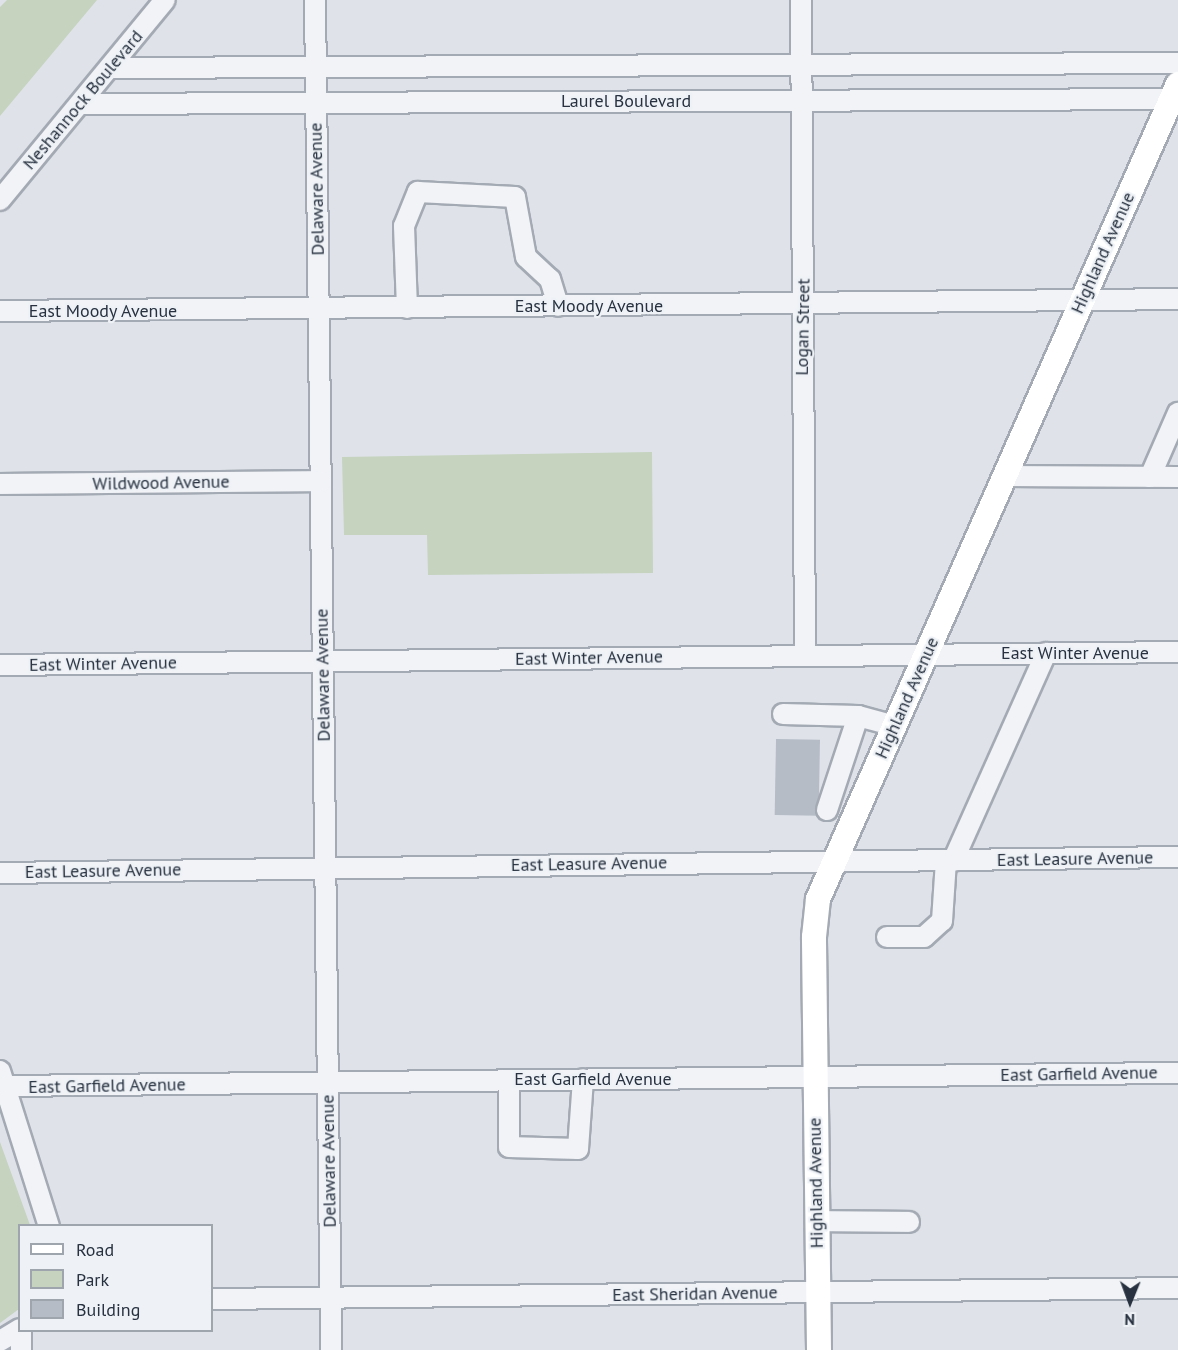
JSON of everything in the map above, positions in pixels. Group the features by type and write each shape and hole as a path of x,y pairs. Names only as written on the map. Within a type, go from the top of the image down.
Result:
{"main road":[{"name":"Highland Avenue","path":"819,1350 814,918 834,861 1176,92"}],"street":[{"name":"Neshannock Boulevard","path":"0,200 165,0"},
{"name":"Delaware Avenue","path":"315,0 331,1350"},
{"name":"Logan Street","path":"801,0 805,654"},
{"name":"Laurel Boulevard","path":"110,68 316,69 1178,63"},
{"name":"Laurel Boulevard","path":"80,104 802,100 1176,92"},
{"path":"407,308 404,226 418,192 515,197 526,257 550,279 558,306"},
{"name":"East Moody Avenue","path":"0,311 1178,299"},
{"path":"1150,477 1176,416"},
{"path":"1005,476 1178,477"},
{"name":"Wildwood Avenue","path":"0,484 321,481"},
{"name":"East Winter Avenue","path":"0,665 805,654 1178,652"},
{"path":"887,937 924,937 942,921 950,861 1046,653"},
{"path":"783,714 858,716 895,726"},
{"path":"827,810 858,716"},
{"name":"East Leasure Avenue","path":"0,873 1178,857"},
{"name":"East Garfield Avenue","path":"4,1078 328,1084 1178,1072"},
{"path":"4,1078 17,1139 48,1224"},
{"path":"509,1080 509,1147 578,1149 583,1079"},
{"path":"817,1221 909,1222"},
{"name":"East Sheridan Avenue","path":"213,1299 1178,1288"},
{"path":"0,1341 18,1331"},
{"path":"20,1332 21,1350"}],"green space":[{"path":"7,0 97,0 0,116 0,7"},
{"path":"652,452 653,573 428,575 427,535 344,535 342,457"},
{"path":"0,1142 30,1224 18,1224 18,1310 0,1323"}],"building":[{"path":"776,739 820,740 819,816 775,815"}]}
